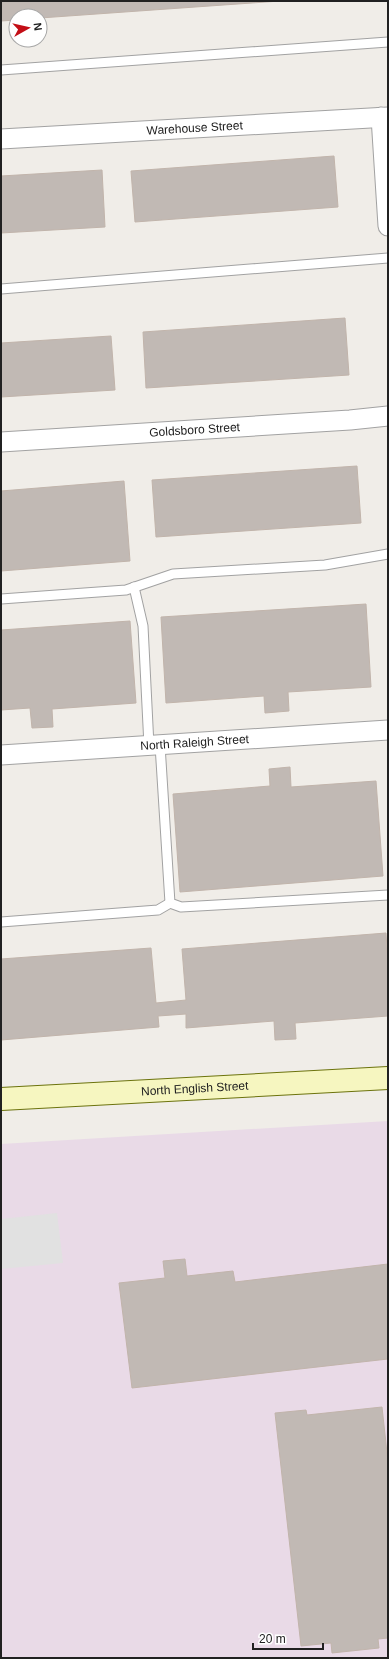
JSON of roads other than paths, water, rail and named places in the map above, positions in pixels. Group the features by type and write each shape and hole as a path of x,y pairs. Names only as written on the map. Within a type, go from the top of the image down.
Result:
{"street":[{"name":"Warehouse Street","path":"1,139 385,117"},
{"path":"385,117 388,226"},
{"name":"Goldsboro Street","path":"1,442 350,420 388,416"},
{"name":"North Raleigh Street","path":"1,755 388,730"},
{"name":"North English Street","path":"1,1099 388,1078"}],"lane":[{"path":"1,70 388,42"},
{"path":"1,289 388,258"},
{"path":"1,599 126,590 173,574 325,565 388,554"},
{"path":"134,587 142,626 170,903"},
{"path":"170,903 181,907 388,895"},
{"path":"1,922 158,910 170,903"}]}
